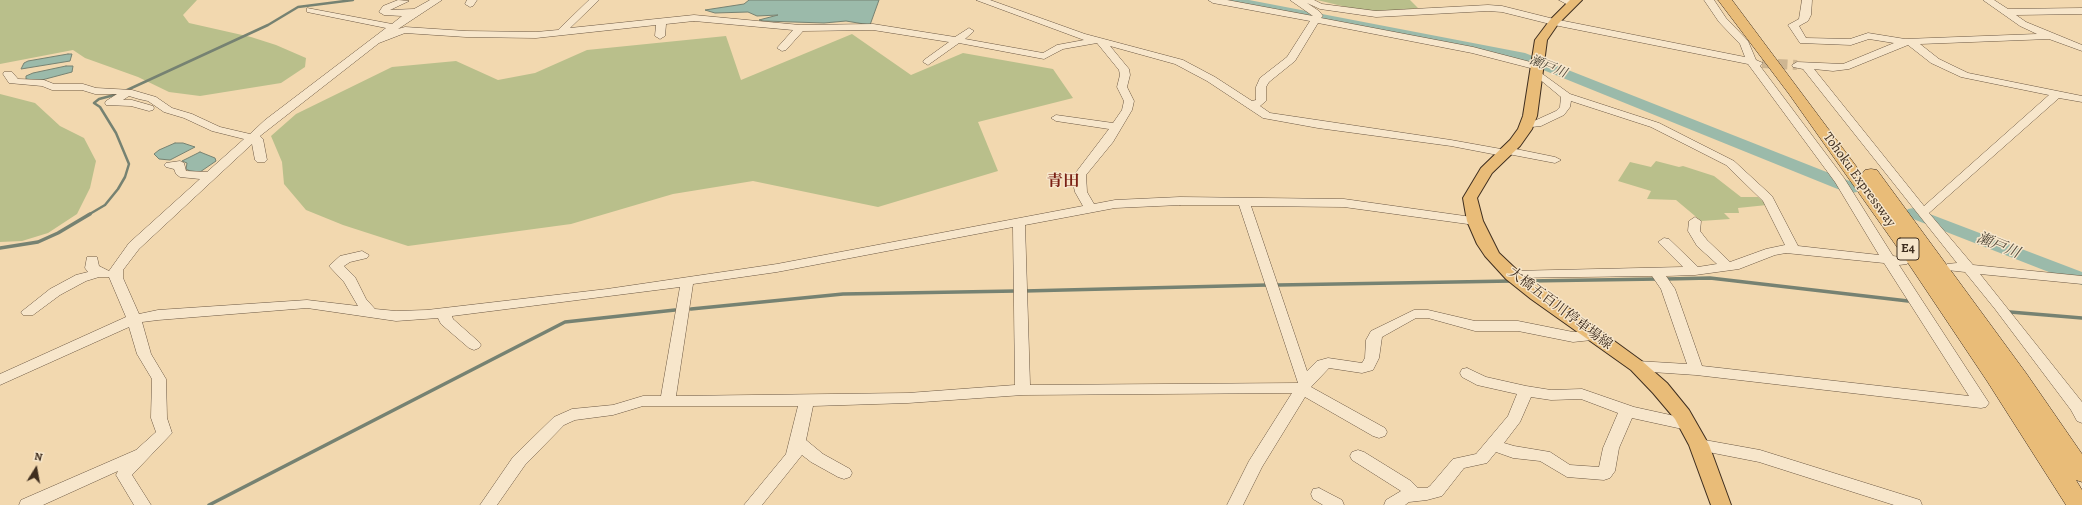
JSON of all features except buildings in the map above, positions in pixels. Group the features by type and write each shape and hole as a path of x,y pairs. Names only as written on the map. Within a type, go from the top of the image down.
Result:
{"highway":[{"name":"Tohoku Expressway","path":"1725,0 1812,116 1910,252 1995,376 2079,505"},
{"name":"Tohoku Expressway","path":"1738,0 1819,105 1928,253 2082,473"}],"main road":[{"name":"大橋五百川停車場線","path":"1571,1 1542,40 1530,116 1526,126 1515,143 1486,171 1470,198 1475,220 1485,244 1493,256 1518,279 1637,366 1660,388 1687,424 1699,445 1721,505"}],"street":[{"path":"143,505 124,475 129,466 164,433 159,418 159,379 144,354 134,319 116,278 116,272 123,258 250,138 301,96 376,40 418,11 437,0"},
{"path":"560,34 594,0"},
{"path":"981,0 1100,41 1179,62 1211,79 1268,116 1302,123 1451,143 1555,160"},
{"path":"1213,0 1317,18 1479,52 1538,67 1566,96 1654,125 1730,163 1768,199 1793,249"},
{"path":"1295,0 1316,13 1317,18"},
{"path":"1307,0 1320,6 1376,14 1495,8 1554,22 1756,62"},
{"path":"1637,366 1696,370 1982,403 1895,261 1840,180 1756,62 1745,43 1722,20 1709,0"},
{"path":"1807,0 1806,15 1803,21 1793,26 1803,41 1851,42 1868,36 1908,42 2050,36"},
{"path":"1988,0 2005,12 2050,36 2082,48"},
{"path":"404,1 386,8 384,12 396,14 418,11"},
{"path":"310,10 394,28"},
{"path":"2005,12 2082,11"},
{"path":"376,40 381,40 396,32 405,30 496,35 560,34 694,18 800,28 873,27 957,40 1044,56 1060,47 1100,41"},
{"path":"1252,106 1261,101 1261,87 1264,80 1291,59 1317,18"},
{"path":"660,36 662,21"},
{"path":"782,48 800,28"},
{"path":"928,62 969,31"},
{"path":"1090,208 1081,192 1079,183 1080,175 1106,142 1129,104 1129,100 1122,87 1125,75 1124,70 1100,41"},
{"path":"1908,42 1845,67 1802,66 2004,312 2078,408 2082,417"},
{"path":"1908,42 1935,61 1965,75 2082,99"},
{"path":"301,96 318,90 356,68"},
{"path":"1176,71 1188,68"},
{"path":"8,74 13,81 18,82 44,83 52,87 77,87 95,91 128,92 152,99 168,110 188,116 211,127 257,139 260,160"},
{"path":"128,92 110,103 139,104 164,116 178,120"},
{"path":"1926,217 1928,209 2057,94"},
{"path":"1526,126 1538,124 1560,113 1565,106 1566,96"},
{"path":"1056,118 1116,127"},
{"path":"170,165 180,165 180,172 184,174 210,176"},
{"path":"0,380 134,319 197,311 307,304 396,316 444,312 687,282 777,268 1121,203 1158,201 1344,204 1475,220"},
{"path":"1244,202 1301,374 1303,385"},
{"path":"1695,221 1694,231 1697,236 1728,268"},
{"path":"1018,222 1020,229 1023,390"},
{"path":"1664,242 1695,271"},
{"path":"1518,279 1660,277 1695,271 1728,268 1750,262 1778,251 1793,249 1895,261"},
{"path":"362,255 345,259 336,266 350,280 360,301 368,308 368,312"},
{"path":"92,260 92,268 99,273"},
{"path":"1952,267 2082,280"},
{"path":"28,312 55,292 81,278 99,273 116,272"},
{"path":"1660,277 1668,289 1696,370"},
{"path":"668,400 687,282"},
{"path":"444,312 446,321 474,344"},
{"path":"1235,505 1243,486 1297,399 1303,385 1325,364 1334,363 1362,368 1368,366 1372,358 1374,336 1387,326 1414,314 1428,314 1475,326 1518,326 1573,337 1596,336"},
{"path":"1467,373 1482,381 1526,391 1551,395 1582,394 1627,411 1687,424"},
{"path":"488,505 519,461 559,421 572,415 613,410 643,401 807,400 961,395 1023,390 1303,385 1378,432"},
{"path":"1392,505 1405,496 1427,494 1436,491 1459,463 1481,459 1515,418 1526,391"},
{"path":"752,505 790,461 798,442 807,400"},
{"path":"1493,445 1513,452 1544,456 1567,471 1604,474 1607,471 1611,448 1627,411"},
{"path":"798,442 817,458 844,473"},
{"path":"1699,445 1760,456 1914,505"},
{"path":"27,505 141,454"},
{"path":"1358,456 1405,485 1414,494"},
{"path":"1319,494 1336,505"}],"green space":[{"path":"0,0 197,0 183,15 189,23 251,37 276,45 306,58 305,67 281,83 200,96 169,92 138,77 85,58 73,50 0,64"},
{"path":"1317,0 1410,0 1418,8 1389,12 1363,11"},
{"path":"852,34 911,75 963,53 1053,69 1073,98 978,122 998,171 878,207 753,181 673,194 571,224 408,246 343,225 306,210 284,184 282,162 271,136 296,114 392,67 456,61 498,80 535,73 587,50 726,36 741,80"},
{"path":"0,94 35,103 60,126 84,138 96,161 90,188 77,214 48,233 22,241 0,242"},
{"path":"1656,161 1679,167 1683,166 1714,176 1741,197 1758,197 1767,205 1738,208 1739,213 1724,213 1730,219 1701,221 1676,200 1647,199 1651,191 1618,181 1630,162 1651,167"}],"shaded area":[{"path":"749,0 879,0 870,25 846,21 824,23 764,21 759,20 778,15 757,16 748,12 715,13 705,10 744,4"},
{"path":"72,54 70,61 21,69 24,63 28,61"},
{"path":"66,66 73,66 72,72 38,81 26,79 26,76 33,73"},
{"path":"175,143 183,143 195,147 170,160 159,159 154,154 159,150"},
{"path":"200,152 215,158 216,161 200,172 186,169 187,163 182,161"}],"waterway":[{"path":"125,91 268,25 298,7 353,0"},
{"name":"瀬戸川","path":"1229,0 1520,56 1851,188"},
{"path":"88,215 105,205 118,189 125,177 129,164 116,133 100,107 94,103 99,99 118,94"},
{"name":"瀬戸川","path":"1914,213 2082,279"},
{"path":"0,248 38,242 58,233 90,214"},
{"path":"1666,279 1710,278 1908,301"},
{"path":"1528,281 1658,279"},
{"path":"1278,285 1512,281"},
{"path":"1024,291 1267,285"},
{"path":"691,309 843,294 1016,291"},
{"path":"209,505 565,322 675,310"},
{"path":"2010,312 2082,318"}],"tunnel":[{"path":"1762,63 1797,65"}],"district":[{"name":"青田","path":"1063,182"}]}
